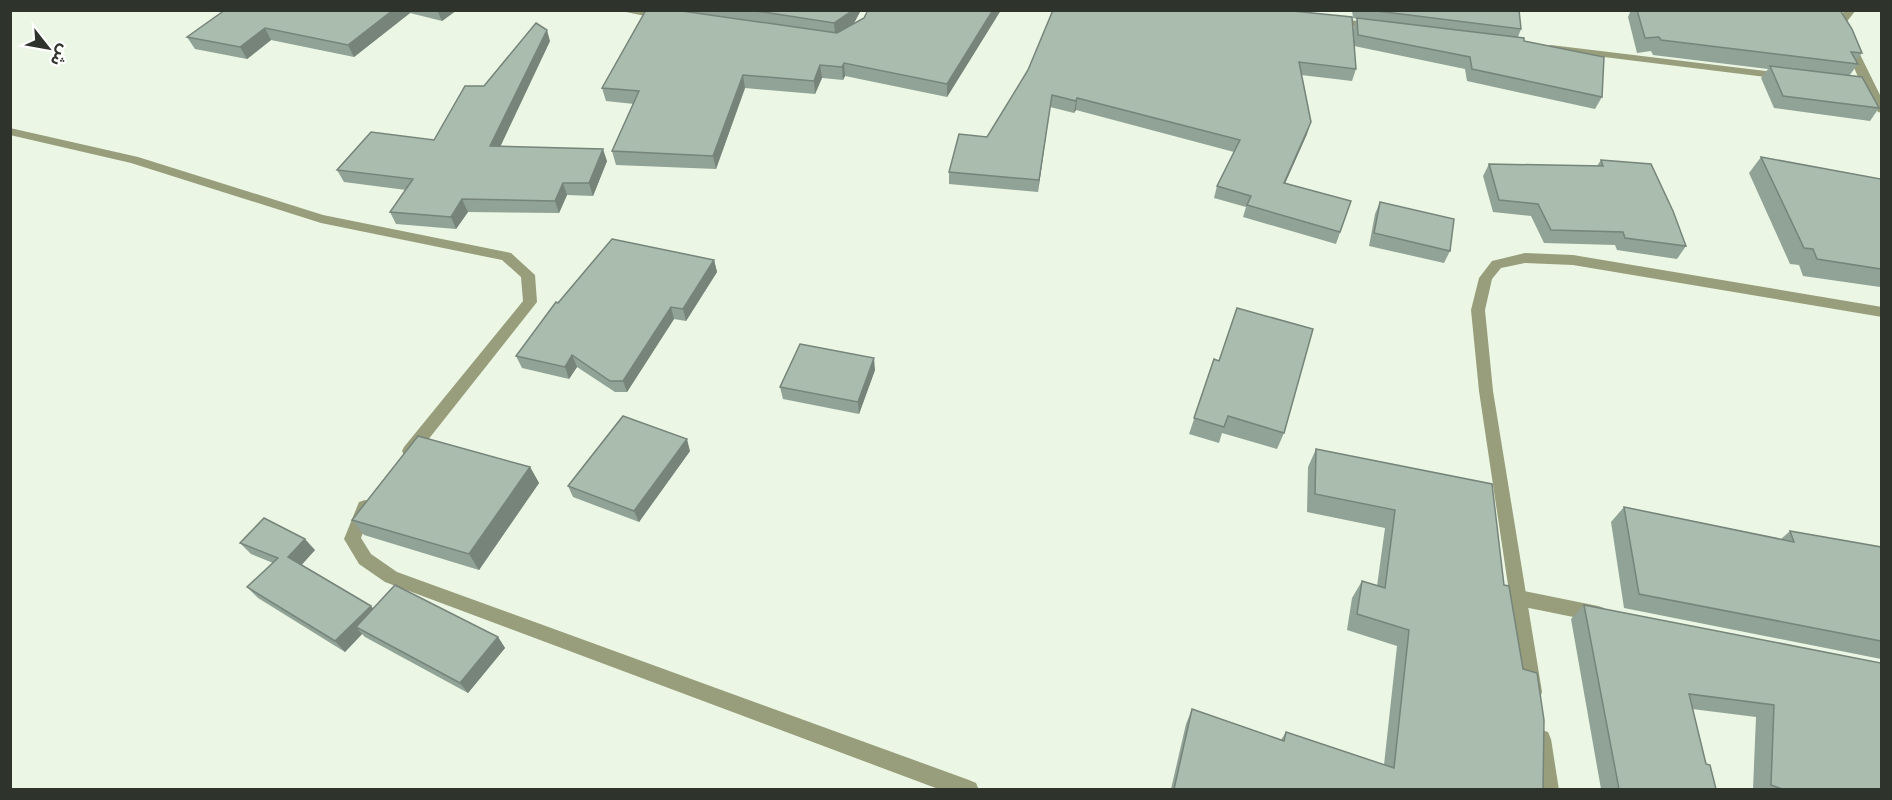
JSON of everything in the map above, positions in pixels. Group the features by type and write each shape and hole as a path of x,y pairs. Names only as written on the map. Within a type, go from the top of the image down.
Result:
{"street":[{"path":"621,10 679,19"},
{"path":"1296,10 1321,20 1392,28"},
{"path":"1851,10 1839,24 1862,86 1881,110"},
{"path":"1535,46 1797,78"},
{"path":"10,131 134,160 321,219 506,256 520,268 528,275 530,302 398,467"},
{"path":"1549,789 1486,391 1478,310 1486,278 1497,264 1525,258 1573,260 1881,312"},
{"path":"376,494 362,512 352,539 365,559 391,577 969,789"},
{"path":"1518,598 1611,616"}],"building":[{"path":"225,10 393,10 348,45 265,28 240,47 187,37"},
{"path":"646,10 675,10 837,33 864,18 868,10 993,10 947,84 844,63 842,67 820,65 814,81 743,75 713,156 612,151 639,91 602,88"},
{"path":"750,10 853,10 834,23"},
{"path":"1053,10 1283,10 1352,17 1356,69 1299,62 1311,122 1284,183 1351,201 1340,232 1247,205 1251,196 1217,186 1240,140 1077,98 1076,101 1052,95 1039,180 949,172 959,134 987,137 1028,70"},
{"path":"1369,10 1519,10 1521,29"},
{"path":"1637,10 1840,10 1852,29 1862,53 1851,52 1858,64 1661,40 1659,37 1645,38"},
{"path":"1357,18 1524,38 1524,41 1604,57 1602,97 1472,69 1470,57 1358,35"},
{"path":"536,23 547,30 490,146 603,149 589,183 563,183 555,201 462,199 451,217 390,212 413,179 337,170 371,132 434,140 465,86 484,86"},
{"path":"1770,66 1862,77 1879,108 1783,96"},
{"path":"1761,157 1881,179 1881,269 1817,259 1813,249 1804,248"},
{"path":"1601,160 1651,164 1686,246 1625,238 1623,232 1551,230 1538,204 1499,200 1489,164 1603,166"},
{"path":"1380,202 1454,219 1450,251 1374,233"},
{"path":"612,239 714,260 683,309 671,307 623,381 610,381 572,355 565,367 516,356 556,302 558,303"},
{"path":"1237,308 1313,329 1284,433 1228,416 1224,427 1194,418 1214,359 1219,361"},
{"path":"800,344 874,358 858,402 780,387"},
{"path":"623,416 687,439 634,511 568,486"},
{"path":"418,436 530,467 469,554 352,520"},
{"path":"1316,449 1492,484 1504,585 1509,586 1523,669 1537,673 1544,720 1543,789 1174,789 1192,709 1284,741 1286,732 1394,768 1409,630 1357,614 1362,581 1385,588 1395,510 1315,494"},
{"path":"1624,507 1794,542 1790,531 1881,547 1881,641 1639,594"},
{"path":"264,518 305,539 288,557 371,606 335,641 247,587 278,558 240,543"},
{"path":"395,585 498,637 460,683 356,627"},
{"path":"1584,605 1881,663 1881,789 1782,789 1771,785 1774,705 1689,694 1706,764 1710,765 1716,789 1619,789"}]}
